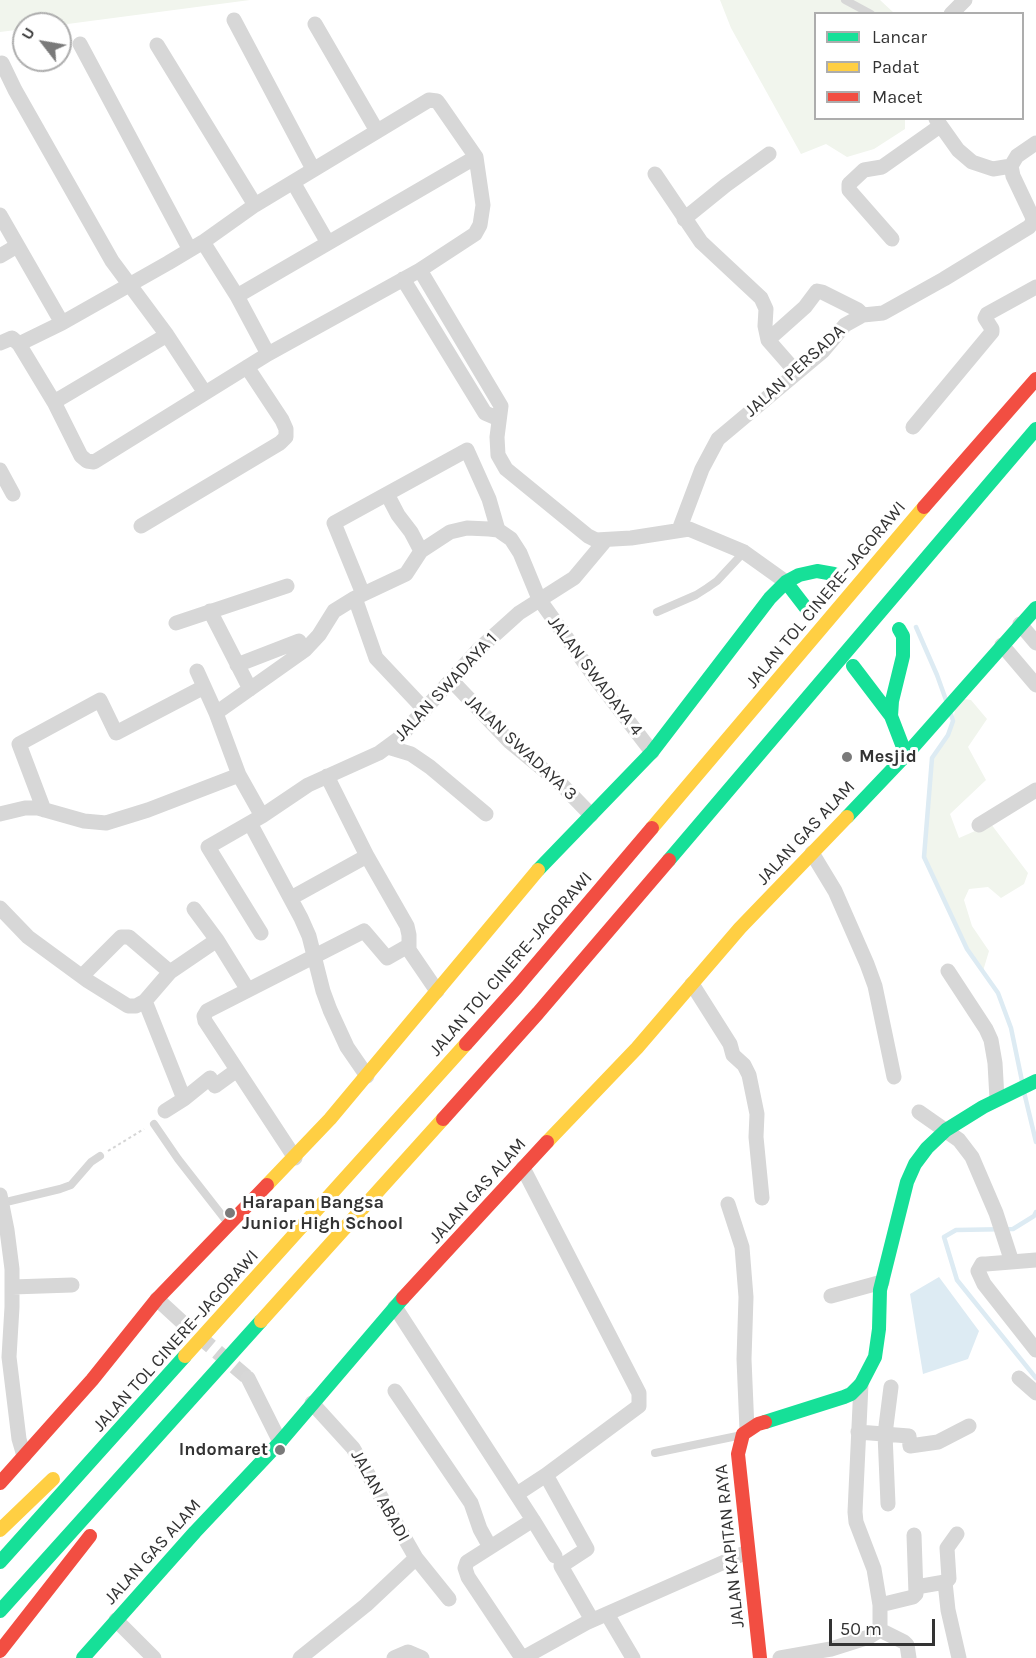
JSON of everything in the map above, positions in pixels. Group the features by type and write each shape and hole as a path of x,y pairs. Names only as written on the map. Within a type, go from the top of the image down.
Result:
{"main road":[{"name":"JALAN TOL CINERE–JAGORAWI","path":"0,1562 517,987 987,433 1036,379"},
{"path":"0,1611 538,1013 1036,429"},
{"path":"0,1483 109,1360 157,1299 295,1158 367,1076 535,872 652,752 696,697 758,612 786,582 799,575 817,571 834,574"},
{"path":"786,582 806,608"},
{"name":"JALAN GAS ALAM","path":"83,1658 279,1442 395,1306 637,1048 741,928 906,755 1036,608"},
{"path":"899,629 903,636 903,656 892,701 891,716 906,755"},
{"path":"853,666 891,716"},
{"path":"745,1432 766,1421 844,1397 851,1394 861,1384 875,1357 882,1282 911,1173 927,1148 946,1130 997,1099 1036,1081"},
{"path":"0,1530 189,1354"},
{"path":"0,1651 209,1379"},
{"name":"JALAN KAPITAN RAYA","path":"745,1432 738,1454 760,1658"}],"street":[{"path":"953,12 965,0"},
{"path":"234,20 313,170"},
{"path":"315,24 377,130"},
{"path":"80,44 196,246 237,296 268,354"},
{"path":"157,45 255,205"},
{"path":"2,63 112,261 130,283 206,393"},
{"path":"0,343 12,338 19,344 54,402 81,456 87,461 94,462 268,354 420,270 475,234 480,225 483,205 476,157 437,101 429,100 255,205 196,246 62,323 19,344"},
{"path":"892,239 849,190 849,184 864,170 882,167 938,122 958,150 972,162 993,169 1011,166 1017,156 1036,144"},
{"path":"684,219 769,154"},
{"path":"237,296 476,157"},
{"name":"JALAN PERSADA","path":"679,530 710,453 796,372 823,351 845,325 863,315 883,313 1024,231 1033,222 1034,218 1013,176 1011,166"},
{"path":"655,174 701,242 761,298 766,309 765,326 768,340 796,372"},
{"path":"293,182 328,243"},
{"path":"0,215 62,323"},
{"path":"0,256 17,246"},
{"path":"420,270 501,406 497,447 500,462 588,536 605,541 689,529 744,552 786,582"},
{"path":"403,279 485,413 499,420"},
{"path":"913,428 992,332 985,318 987,314 1036,287"},
{"path":"768,340 805,307 817,291 858,310 863,315"},
{"path":"54,402 167,335"},
{"path":"141,526 280,443 286,437 286,429 282,420 247,367"},
{"path":"216,713 305,650 319,635 334,611 359,596 406,574 421,551 450,532 467,528 498,530 489,499 467,450 334,524 359,596 376,658 425,711"},
{"path":"0,470 13,494"},
{"path":"387,494 421,551"},
{"name":"JALAN SWADAYA 4","path":"498,530 511,539 520,553 538,600 652,752"},
{"name":"JALAN SWADAYA 1","path":"261,933 208,846 327,776 361,762 388,747 425,711 496,633 519,613 574,578 605,541"},
{"path":"176,623 287,586"},
{"path":"210,611 250,689"},
{"path":"1020,624 1036,643"},
{"path":"237,665 299,641"},
{"path":"1002,645 1036,685"},
{"path":"197,671 216,713 256,819 309,936 322,991 333,1018 347,1047 367,1076"},
{"name":"JALAN SWADAYA 3","path":"451,680 510,742 561,784 591,815"},
{"path":"44,810 19,744 100,700 116,733 204,687"},
{"path":"388,747 411,754 486,814"},
{"path":"0,814 25,808 44,810 94,823 106,823 148,810 239,775"},
{"path":"327,776 367,855 407,926 409,951 437,991"},
{"path":"979,825 1036,789"},
{"path":"812,853 835,891 867,964 875,986 894,1077"},
{"path":"291,898 367,855"},
{"path":"0,908 28,938 128,1006 136,1006 145,1001 170,972 216,940"},
{"path":"194,909 248,990"},
{"path":"295,1158 204,1016 207,1011 364,931 387,958 408,946"},
{"path":"82,976 121,937 129,937 170,972"},
{"path":"948,971 991,1040 997,1099"},
{"path":"692,984 730,1044 733,1056 744,1065 749,1075 757,1114 756,1137 762,1198"},
{"path":"145,1001 184,1099"},
{"path":"165,1111 210,1078 215,1086 237,1070"},
{"path":"919,1112 959,1140 972,1157 996,1213 1012,1262"},
{"path":"517,1494 546,1476 639,1406 639,1393 523,1168"},
{"path":"1,1199 10,1253 12,1287 11,1321 4,1341 24,1456"},
{"path":"728,1204 742,1247 746,1297 745,1432"},
{"path":"1033,1343 978,1274 982,1264 1036,1260"},
{"path":"831,1296 882,1282"},
{"path":"12,1287 72,1285"},
{"path":"157,1299 182,1322"},
{"path":"395,1306 555,1556"},
{"path":"248,1378 279,1442"},
{"path":"1019,1378 1036,1393"},
{"path":"861,1384 855,1512 856,1522 874,1569 880,1605 880,1630"},
{"path":"888,1504 885,1434 891,1387"},
{"path":"395,1391 471,1503 480,1529 490,1547"},
{"name":"JALAN ABADI","path":"300,1658 366,1605 416,1558 353,1448 312,1403"},
{"path":"858,1432 909,1436 910,1446 938,1442 969,1426"},
{"path":"546,1476 587,1549 561,1566 592,1620"},
{"path":"533,1520 467,1562 465,1568 468,1577 523,1658 592,1620 747,1552"},
{"path":"916,1587 945,1582 949,1579 947,1548 957,1534"},
{"path":"880,1605 913,1597 916,1594 914,1535"},
{"path":"416,1558 449,1599"},
{"path":"945,1582 948,1610 959,1658"},
{"path":"607,1614 633,1658"},
{"path":"116,1620 154,1658"},
{"path":"780,1658 842,1646 869,1637 880,1630"},
{"path":"880,1630 904,1642 907,1645 909,1658"},
{"path":"394,1658 408,1652 422,1658"}],"lane":[{"path":"845,0 868,12"},
{"path":"657,612 707,588 717,581 744,552"},
{"path":"154,1124 229,1225"},
{"path":"1,1199 60,1190 70,1185 91,1162 100,1156"},
{"path":"655,1453 745,1432"}],"path":[{"path":"100,1156 154,1124"}],"shaded area":[{"path":"0,0 250,0 72,23 72,12 12,12 12,30 0,32"},
{"path":"720,0 880,0 893,12 814,12 814,120 905,120 905,129 874,149 847,157 826,144 801,154 731,28"},
{"path":"957,698 971,700 987,719 968,747 986,780 950,814 959,838 991,824 1028,873 1024,884 1001,898 988,887 969,889 964,900 972,926 989,951 983,971 967,949 924,857 932,758 948,735"},
{"path":"939,1277 979,1331 968,1359 923,1374 910,1294"}],"waterway":[{"path":"916,627 946,700"},
{"path":"951,714 953,721 948,735 932,758 924,857 967,949 998,993 1011,1028 1022,1081"},
{"path":"1024,1092 1036,1142"},
{"path":"1036,1212 1034,1216 1013,1229 956,1230 944,1237 957,1280 1036,1378"}],"tunnel":[{"path":"182,1322 248,1378"}],"traffic: fast":[{"path":"669,860 1036,429"},
{"path":"538,870 652,752 770,598 786,582 799,575 817,571 834,574"},
{"path":"786,582 806,608"},
{"path":"847,817 906,755 1036,608"},
{"path":"899,629 903,636 903,656 892,701 891,716 906,755"},
{"path":"853,666 891,716"},
{"path":"765,1422 844,1397 851,1394 861,1384 875,1357 879,1329 880,1290 907,1182 915,1164 927,1148 946,1130 983,1107 1036,1081"},
{"path":"83,1658 195,1532 280,1442 403,1298"},
{"path":"0,1611 261,1321"},
{"path":"0,1562 185,1356"}],"traffic: slow":[{"path":"652,828 924,507"},
{"path":"547,1142 637,1048 740,928 847,817"},
{"path":"267,1185 330,1119 538,870"},
{"path":"185,1356 466,1044"},
{"path":"261,1321 443,1119"},
{"path":"0,1530 53,1479"}],"traffic: jam":[{"path":"924,507 1036,379"},
{"path":"466,1044 652,828"},
{"path":"443,1119 538,1013 669,860"},
{"path":"403,1298 547,1142"},
{"path":"0,1483 92,1380 157,1299 267,1185"},
{"path":"760,1658 738,1454 743,1434 765,1422"},
{"path":"0,1651 90,1536"}],"place":[{"name":"Mesjid","path":"847,757"},
{"name":"Harapan Bangsa Junior High School","path":"230,1213"},
{"name":"Indomaret","path":"280,1450"}]}
